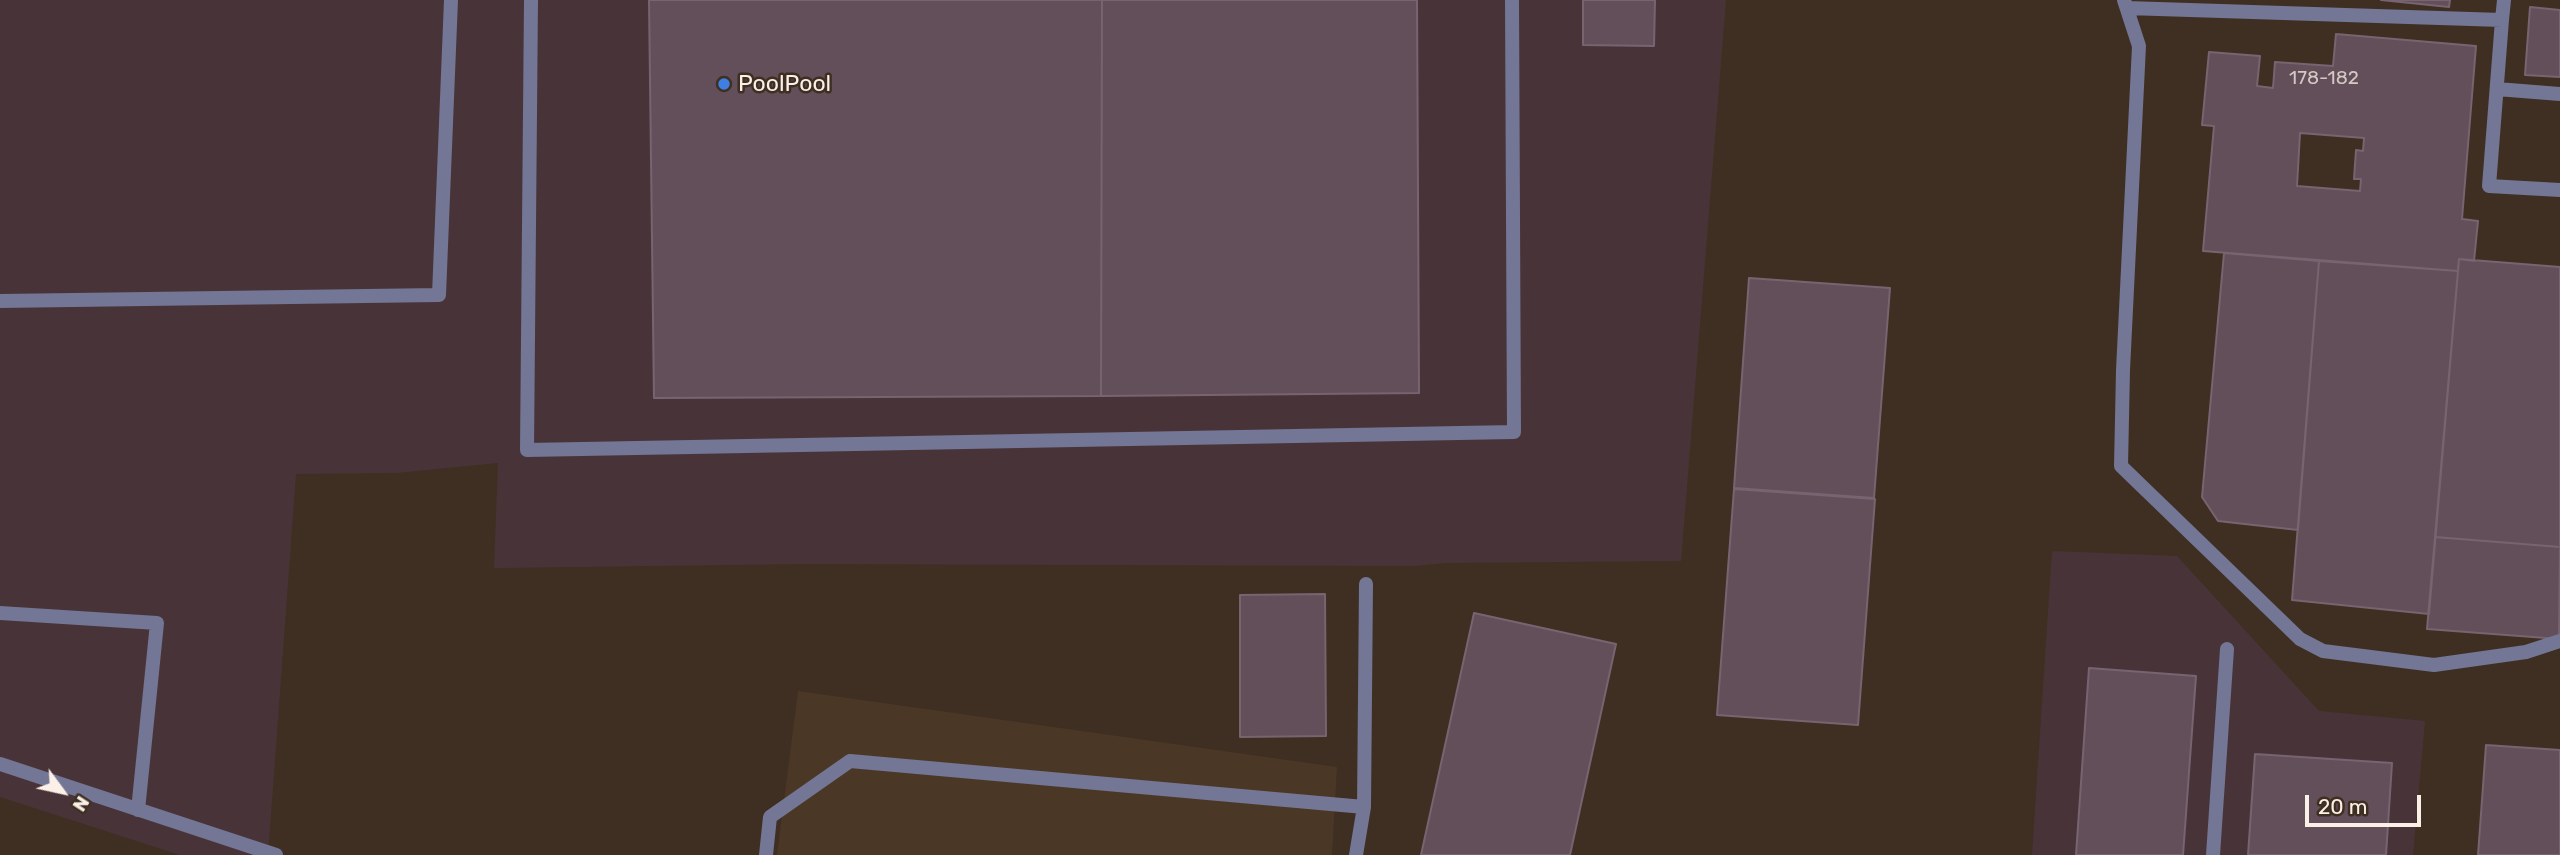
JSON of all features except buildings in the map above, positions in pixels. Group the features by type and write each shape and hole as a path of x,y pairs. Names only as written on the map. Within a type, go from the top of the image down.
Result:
{"lane":[{"path":"0,301 439,295 451,0"},
{"path":"531,0 527,450 1514,432 1512,0"},
{"path":"2504,0 2489,186 2560,190"},
{"path":"2502,20 2126,4 2139,46 2124,345 2121,466 2300,639 2323,651 2434,665 2526,652 2560,641"},
{"path":"2497,89 2560,94"},
{"path":"1356,855 1364,807 1366,584"},
{"path":"0,613 157,624 138,810"},
{"path":"2213,855 2227,649"},
{"path":"766,855 770,817 850,761 1364,807"},
{"path":"0,764 276,855"}],"shaded area":[{"path":"0,0 1726,0 1681,561 1445,563 1413,566 804,564 494,568 498,463 396,473 296,474 268,855 180,855 0,797"},
{"path":"2052,551 2177,556 2319,711 2425,721 2413,855 2032,855"},
{"path":"798,691 1337,767 1332,855 777,855"}],"place":[{"name":"PoolPool","path":"724,84"}]}
